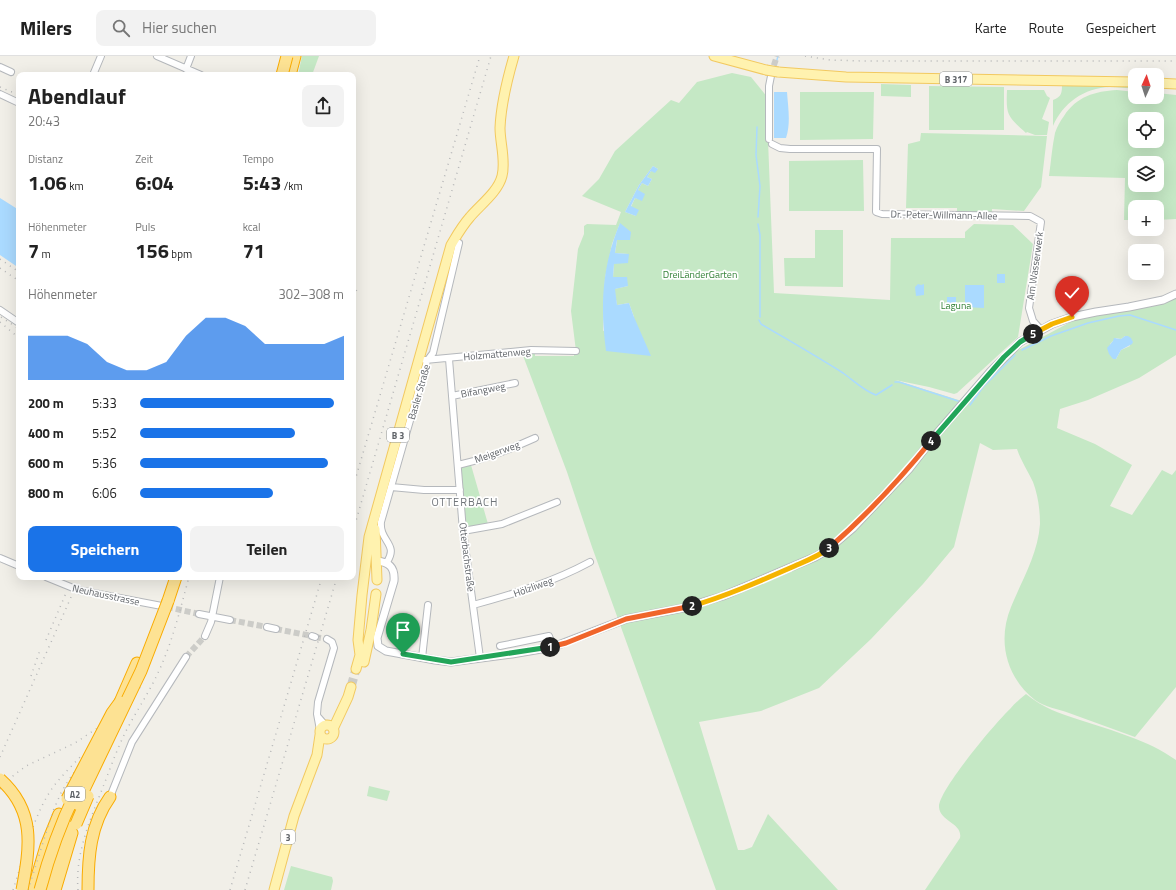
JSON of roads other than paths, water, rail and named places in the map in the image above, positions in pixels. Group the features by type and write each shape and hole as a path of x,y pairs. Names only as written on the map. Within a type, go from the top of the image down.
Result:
{"highway":[{"path":"283,72 287,56"},
{"path":"291,72 295,56"},
{"name":"A2","path":"40,890 49,856 66,813 124,701 168,580"},
{"name":"A2","path":"47,890 52,867 71,816 157,632 175,580"},
{"path":"33,890 46,846 56,821 112,712 124,701 126,710 121,725 76,824 55,890"},
{"path":"0,779 10,788 17,799 27,822 29,850 22,890"},
{"path":"88,890 91,839 100,813 110,796"}],"main road":[{"name":"B 3","path":"362,656 358,642 369,537 378,502 423,360 451,245 463,225 496,188 502,176 503,168 500,136 501,112 505,88 514,56"},
{"name":"B 317","path":"714,56 771,72 846,78 1128,82"},
{"path":"1164,83 1176,84"},
{"name":"B 3","path":"374,521 377,580"},
{"path":"367,561 377,561"},
{"path":"359,670 371,630 376,594"},
{"name":"3","path":"274,890 294,816 326,731 339,715 353,687"}],"street":[{"path":"94,72 102,56"},
{"path":"157,56 194,72"},
{"path":"186,69 191,56"},
{"path":"284,72 292,56"},
{"path":"0,67 11,72"},
{"name":"Dr.-Peter-Willmann-Allee","path":"771,72 769,86 770,141 780,148 790,149 877,149 876,212 882,214 1030,216 1041,222"},
{"path":"0,94 16,102"},
{"name":"Am Wasserwerk","path":"1041,222 1029,308 1034,321 1041,330"},
{"name":"Basler Straße","path":"387,562 391,554 391,550 380,528 423,360 433,353 459,243"},
{"path":"377,561 387,562 393,570 394,581 382,617 377,644 382,650 451,662 553,647 626,619 683,608 723,596 815,557 827,550 853,528 909,469 960,406 1004,357 1020,342 1041,330 1072,317 1162,300 1176,294"},
{"path":"0,310 16,321"},
{"name":"Holzmattenweg","path":"423,360 449,359 531,350 576,351"},
{"name":"Otterbachstraße","path":"449,359 463,531 480,658"},
{"name":"Bifangweg","path":"452,396 515,383"},
{"name":"Meigerweg","path":"458,464 479,460 535,438"},
{"path":"391,487 424,490 460,490"},
{"path":"463,531 502,524 557,502"},
{"path":"0,558 16,565"},
{"name":"Hölzliweg","path":"473,604 536,586 571,572 590,562"},
{"name":"Neuhausstrasse","path":"53,580 78,590 164,607 171,580"},
{"path":"205,636 210,628 219,580"},
{"path":"422,658 428,605"},
{"path":"199,614 230,620"},
{"path":"266,627 276,629"},
{"path":"500,646 549,636 553,647"},
{"path":"326,639 332,642 334,648 317,707 318,717 326,731"},
{"path":"110,796 134,738 186,658"}],"water":[{"path":"774,92 787,92 789,121 786,138 774,138"},
{"path":"653,166 658,169 655,173 651,171 647,177 652,179 648,186 642,183 638,190 645,194 642,201 635,198 631,206 639,210 636,216 625,212 639,185"},
{"path":"0,198 16,208 16,266 0,255"},
{"path":"620,223 631,232 630,240 617,240 615,253 629,254 628,263 614,264 613,277 627,277 628,286 615,289 617,305 629,303 651,356 606,351 603,318 604,286 609,255"},
{"path":"997,274 1005,274 1005,283 997,283"},
{"path":"918,284 924,284 924,295 916,296 915,287"},
{"path":"965,285 984,285 984,308 965,307"},
{"path":"947,297 956,297 956,306 947,306"},
{"path":"1125,336 1131,338 1133,342 1132,344 1121,350 1116,359 1113,359 1107,348 1114,338 1121,339"}],"waterway":[{"path":"775,67 778,56"},
{"path":"757,127 756,155 760,186 758,217"},
{"path":"758,224 760,235 760,317"},
{"path":"1022,350 1051,336 1088,323 1119,316 1130,315 1176,330"},
{"path":"759,320 761,324 843,373 863,388 876,395 892,385"},
{"path":"970,405 983,387 1015,355"},
{"path":"895,382 958,401"}],"tunnel":[{"path":"771,74 777,56"},
{"path":"167,607 199,614"},
{"path":"230,620 267,627"},
{"path":"276,629 312,636"},
{"path":"186,657 205,636"},
{"path":"315,637 327,639"},
{"path":"351,687 356,669"}],"railway":[{"path":"356,477 480,56"},
{"path":"356,521 491,56"},
{"path":"805,56 830,60 863,61 1176,61"},
{"path":"0,87 16,94"},
{"path":"0,259 16,270"},
{"path":"0,268 16,279"},
{"path":"1,317 16,327"},
{"path":"0,322 16,335"},
{"path":"78,890 79,863 84,837 123,738 153,682 167,651 188,580"},
{"path":"230,890 321,580"},
{"path":"245,890 336,580"},
{"path":"46,640 66,593"},
{"path":"0,757 72,595"},
{"path":"31,676 40,650"},
{"path":"28,890 53,811 61,793 101,735 117,719 143,683"},
{"path":"0,789 14,775 26,766 75,743 111,719"},
{"path":"13,890 34,826 44,801 58,781 81,756"}],"district":[{"name":"OTTERBACH","path":"465,502"}],"park label":[{"name":"DreiLänderGarten","path":"700,274"},
{"name":"Laguna","path":"956,305"}]}
